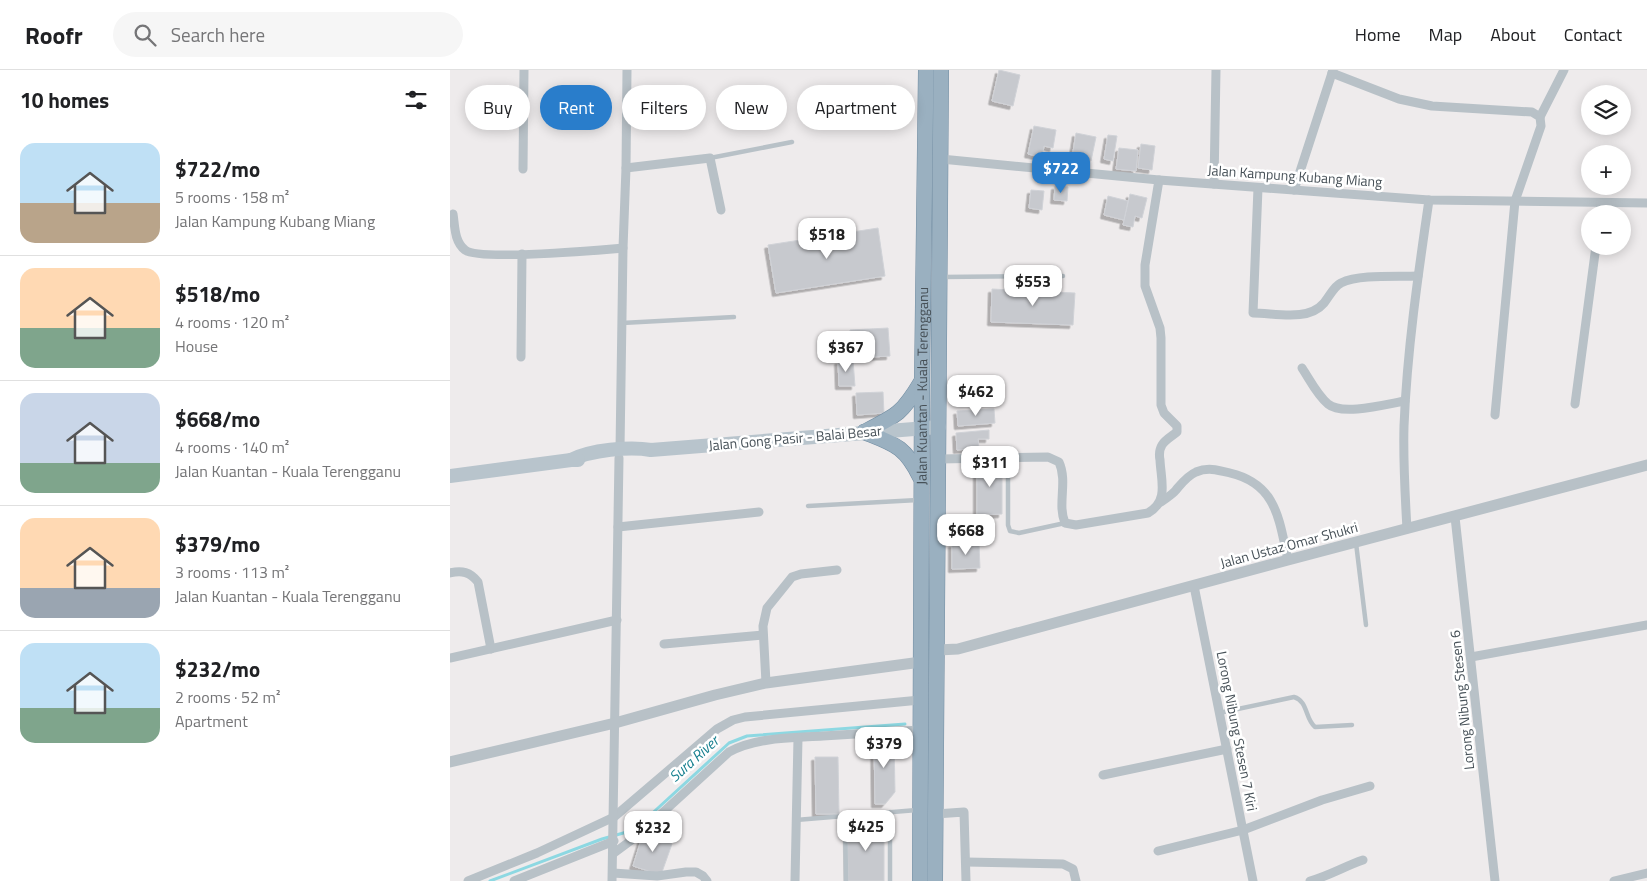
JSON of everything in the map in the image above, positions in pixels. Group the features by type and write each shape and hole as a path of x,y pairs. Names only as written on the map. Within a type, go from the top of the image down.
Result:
{"highway":[{"name":"Jalan Kuantan - Kuala Terengganu","path":"920,881 922,382 926,70"},
{"name":"Jalan Kuantan - Kuala Terengganu","path":"935,881 942,70"},
{"path":"864,432 897,415 909,402 922,382"},
{"path":"864,432 900,448 914,464 922,482"}],"main road":[{"name":"Jalan Gong Pasir - Balai Besar","path":"450,476 571,460 583,453 619,454 638,447 651,450 939,427"}],"street":[{"path":"523,169 524,70"},
{"path":"627,70 619,454 614,853 612,877 658,876 696,872 707,881"},
{"path":"1214,184 1216,70"},
{"path":"1495,415 1514,201 1541,126 1540,117 1564,70"},
{"path":"1294,190 1333,71 1399,99 1424,104 1532,112 1540,117"},
{"path":"626,168 710,158 721,210"},
{"name":"Jalan Kampung Kubang Miang","path":"941,159 1158,180 1429,200 1647,203"},
{"path":"1158,180 1145,265 1145,286 1162,338 1161,405 1164,413 1177,426 1176,432 1162,444 1159,450 1161,502"},
{"path":"1258,188 1254,313 1300,315 1313,312 1322,305 1338,283 1354,279 1418,276"},
{"path":"1407,529 1404,452 1405,401 1418,276 1429,200"},
{"path":"453,214 456,238 466,251 476,255 623,248"},
{"path":"521,358 522,254"},
{"path":"1575,404 1595,255"},
{"path":"1302,368 1322,398 1335,408 1362,408 1405,401"},
{"path":"940,459 1048,457 1059,462 1063,471 1061,514 1065,523 1076,525 1148,513 1175,491 1184,480 1204,469 1237,474 1252,481 1264,491 1276,509 1288,560"},
{"name":"Jalan Ustaz Omar Shukri","path":"938,650 958,649 1647,466"},
{"path":"618,527 758,512"},
{"name":"Lorong Nibung Stesen 6","path":"1455,517 1495,881"},
{"path":"766,683 763,635 764,616 767,608 792,577 801,574 837,570"},
{"path":"450,573 467,572 478,582 491,649"},
{"name":"Lorong Nibung Stesen 7 Kiri","path":"1194,586 1253,881"},
{"path":"450,658 617,620"},
{"path":"1471,657 1647,624"},
{"path":"664,644 763,635"},
{"path":"450,762 615,723 715,694 766,683 921,662"},
{"path":"468,881 614,820 716,730 733,720 745,717 920,700"},
{"path":"614,853 637,836 729,752 751,742 920,730"},
{"path":"795,881 798,738"},
{"path":"1103,775 1227,749"},
{"path":"1158,851 1243,830 1322,800 1370,786"},
{"path":"936,814 964,812 966,881"},
{"path":"514,881 614,840"},
{"path":"1310,881 1330,876 1348,865 1363,860"},
{"path":"966,862 1063,864 1073,869 1076,881"},
{"path":"1614,881 1644,876"}],"lane":[{"path":"710,158 792,142"},
{"path":"940,277 1063,276"},
{"path":"622,322 734,317"},
{"path":"1008,458 1008,525 1010,531 1019,533 1065,523"},
{"path":"808,506 922,500"},
{"path":"1356,542 1366,624"},
{"path":"1219,713 1294,697 1301,701 1311,723 1315,727 1352,726"},
{"path":"796,820 920,810"},
{"path":"890,812 890,881"},
{"path":"845,816 846,881"}],"building":[{"path":"999,70 1020,75 1013,106 992,101"},
{"path":"1034,126 1056,130 1053,148 1044,146 1042,157 1028,154"},
{"path":"1076,133 1096,137 1091,161 1072,158"},
{"path":"1108,135 1117,136 1113,161 1104,159"},
{"path":"1141,144 1155,146 1152,170 1138,168"},
{"path":"1119,148 1138,150 1136,171 1116,169"},
{"path":"1055,186 1068,187 1067,201 1054,200"},
{"path":"1031,190 1044,191 1042,210 1029,208"},
{"path":"1130,194 1147,198 1142,218 1135,216 1133,227 1123,225"},
{"path":"1108,196 1128,201 1124,220 1104,215"},
{"path":"878,228 885,276 776,293 768,245"},
{"path":"992,289 1075,293 1073,325 991,322"},
{"path":"888,328 890,356 852,358 850,330"},
{"path":"853,360 855,386 839,386 838,361"},
{"path":"883,392 884,413 857,415 856,393"},
{"path":"994,409 995,423 958,426 957,411"},
{"path":"989,430 989,439 978,439 979,448 957,450 956,433"},
{"path":"1002,461 1002,514 977,515 977,468 984,462"},
{"path":"952,544 979,544 980,568 952,569"},
{"path":"894,736 895,792 885,804 875,804 874,737"},
{"path":"815,757 838,757 839,814 816,814"},
{"path":"879,821 884,826 884,881 848,881 847,824"},
{"path":"655,832 670,837 668,842 672,844 661,875 633,866 643,834 653,837"}],"waterway":[{"name":"Sura River","path":"490,881 602,839 634,830 729,743 747,736 905,724"}]}
